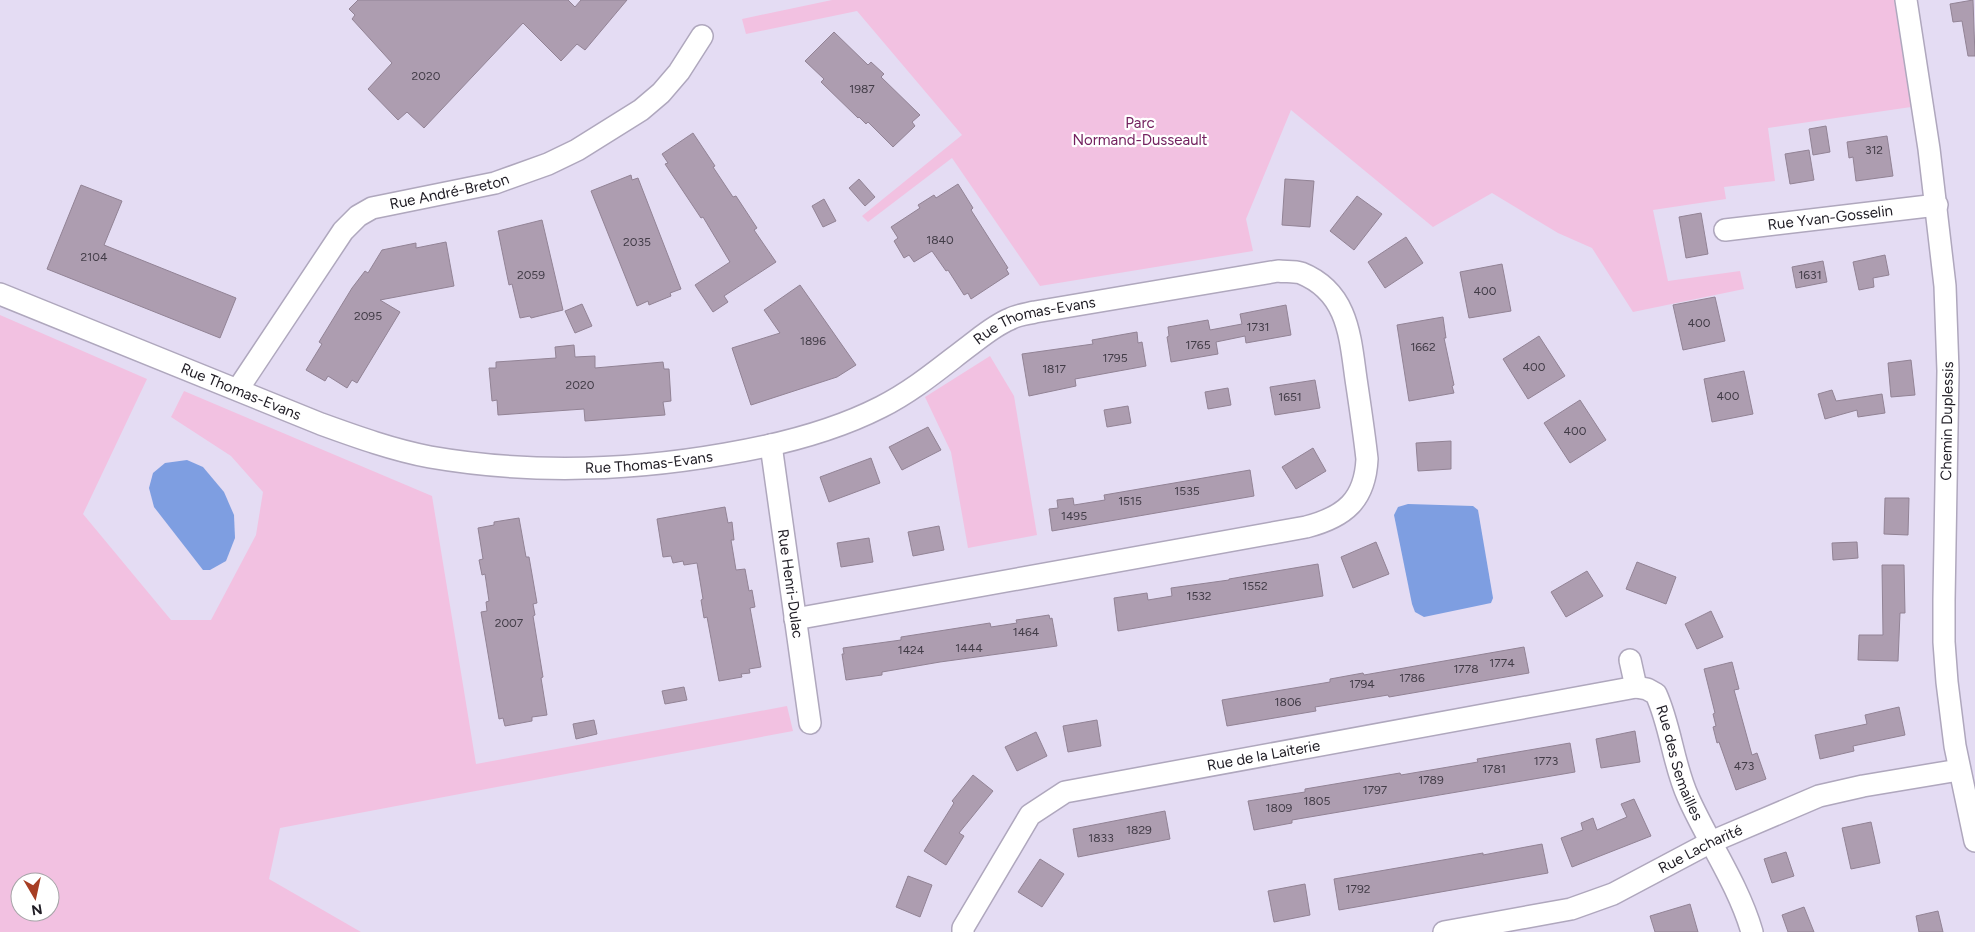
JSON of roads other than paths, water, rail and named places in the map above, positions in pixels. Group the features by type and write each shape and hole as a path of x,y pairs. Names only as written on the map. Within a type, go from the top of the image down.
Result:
{"street":[{"name":"Chemin Duplessis","path":"1906,0 1937,205 1945,286 1948,371 1944,642 1951,722 1959,770 1975,841"},
{"name":"Rue André-Breton","path":"238,389 343,231 358,216 372,208 392,203 452,193 495,183 548,164 577,150 641,110 661,93 679,72 702,36"},
{"name":"Rue Yvan-Gosselin","path":"1725,230 1937,205"},
{"name":"Rue Thomas-Evans","path":"0,294 321,424 371,442 429,456 484,464 545,468 612,468 676,462 798,440 843,424 881,407 913,388 991,329 1010,318 1035,312 1278,271 1300,273 1332,294 1342,310 1349,331 1368,459 1366,477 1360,492 1347,508 1328,521 1306,527 795,619"},
{"name":"Rue Henri-Dulac","path":"771,445 810,723"},
{"path":"1630,660 1636,687"},
{"name":"Rue des Semailles","path":"1636,687 1647,688 1656,694 1679,775 1742,906 1752,932"},
{"name":"Rue de la Laiterie","path":"963,932 963,928 1030,815 1065,792 1636,687"},
{"name":"Rue Lacharité","path":"1444,932 1571,909 1613,894 1711,842 1819,796 1864,786 1959,770"}],"water":[{"path":"187,460 203,467 224,492 234,515 235,538 226,561 210,570 203,570 154,507 149,488 153,473 165,463"},
{"path":"1408,504 1473,506 1478,510 1493,598 1491,603 1424,617 1415,612 1394,515 1398,507"}],"park label":[{"name":"Parc Normand-Dusseault","path":"1140,132"}]}
